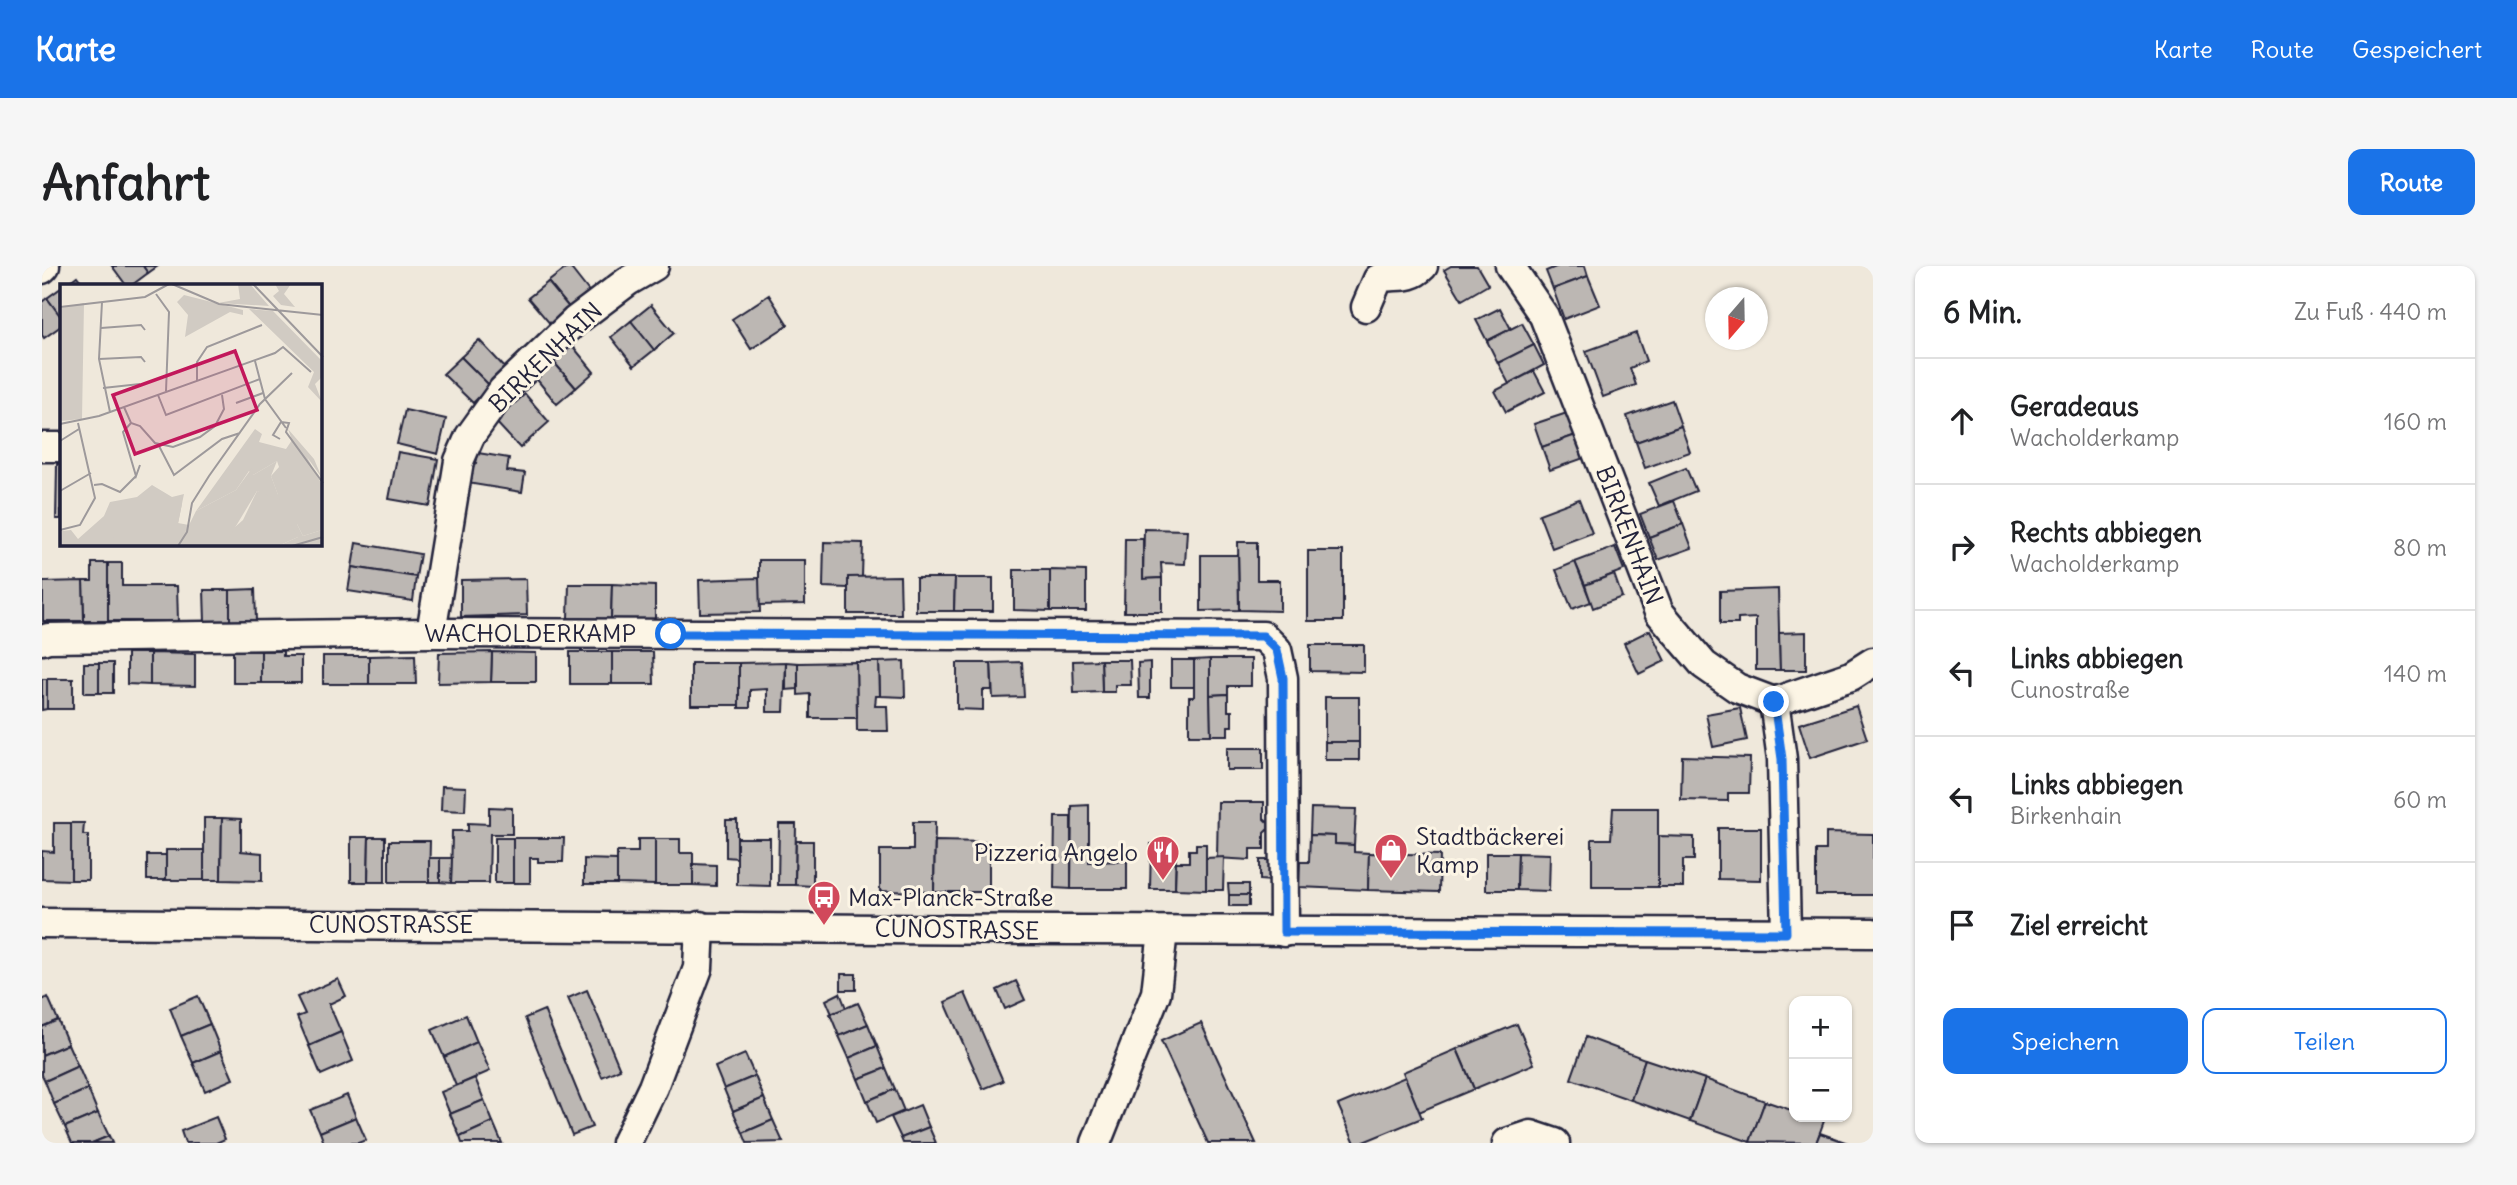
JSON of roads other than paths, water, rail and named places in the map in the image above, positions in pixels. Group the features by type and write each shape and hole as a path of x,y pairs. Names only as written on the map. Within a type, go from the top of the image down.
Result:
{"street":[{"name":"BIRKENHAIN","path":"431,633 459,461 470,436 503,390 575,321 628,281 654,266"},
{"path":"1366,307 1378,279 1385,276 1401,278 1423,266"},
{"name":"BIRKENHAIN","path":"1510,266 1544,316 1659,612 1704,665 1737,688 1774,702"},
{"path":"42,447 60,447"},
{"name":"WACHOLDERKAMP","path":"42,640 431,633 1263,636 1277,650 1283,678 1284,932"},
{"path":"1786,933 1782,759 1774,702 1851,676 1873,663"},
{"name":"CUNOSTRASSE","path":"42,923 1284,932 1873,933"},
{"path":"626,1143 653,1087 698,968 700,926"},
{"path":"1096,1143 1156,993 1163,931"},
{"path":"1507,1143 1531,1135 1555,1143"}],"place":[{"name":"Stadtbäckerei Kamp","path":"1391,880"},
{"name":"Pizzeria Angelo","path":"1163,882"},
{"name":"Max-Planck-Straße","path":"824,927"}]}
